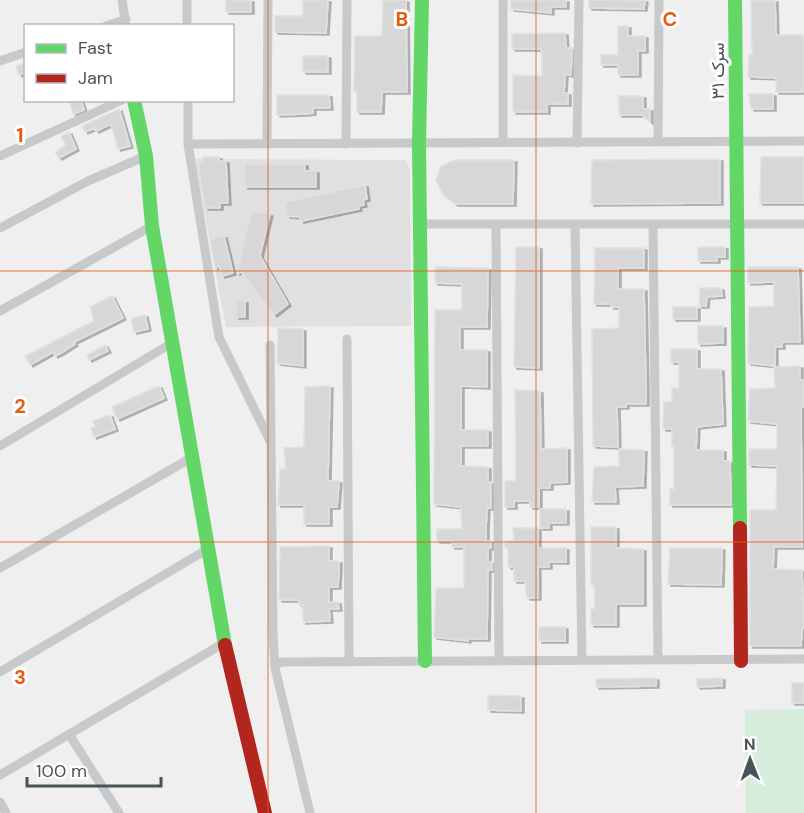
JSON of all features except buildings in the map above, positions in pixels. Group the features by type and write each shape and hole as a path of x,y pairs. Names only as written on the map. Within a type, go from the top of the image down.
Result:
{"street":[{"path":"122,0 126,22"},
{"path":"187,0 187,24"},
{"path":"267,144 268,0"},
{"path":"346,144 347,0"},
{"path":"422,0 420,224 425,661"},
{"path":"503,0 503,143"},
{"path":"578,142 579,0"},
{"path":"658,142 659,0"},
{"name":"سرک ۳۱","path":"735,0 741,661"},
{"path":"0,61 24,53"},
{"path":"0,156 118,102"},
{"path":"134,102 146,156 152,226 206,550 224,643 265,813"},
{"path":"188,102 188,144 219,337 271,443"},
{"path":"188,144 804,141"},
{"path":"0,228 88,181 146,156"},
{"path":"420,224 804,224"},
{"path":"496,224 499,659"},
{"path":"574,224 582,659"},
{"path":"653,224 658,659"},
{"path":"0,311 152,226"},
{"path":"347,339 349,662"},
{"path":"0,446 172,343"},
{"path":"270,345 275,665 310,813"},
{"path":"0,568 190,458"},
{"path":"0,672 206,550"},
{"path":"0,775 224,643"},
{"path":"275,665 282,662 499,659 741,661 804,659"},
{"path":"69,734 119,813"},
{"path":"0,802 6,813"}],"shaded area":[{"path":"194,159 405,160 410,169 411,326 226,327"}],"green space":[{"path":"804,709 804,813 746,813 745,710"}],"traffic: fast":[{"path":"422,0 419,143 425,661"},
{"path":"735,0 740,528"},
{"path":"134,102 146,156 152,226 225,645"}],"traffic: jam":[{"path":"740,528 741,661"},
{"path":"225,645 265,813"}]}
